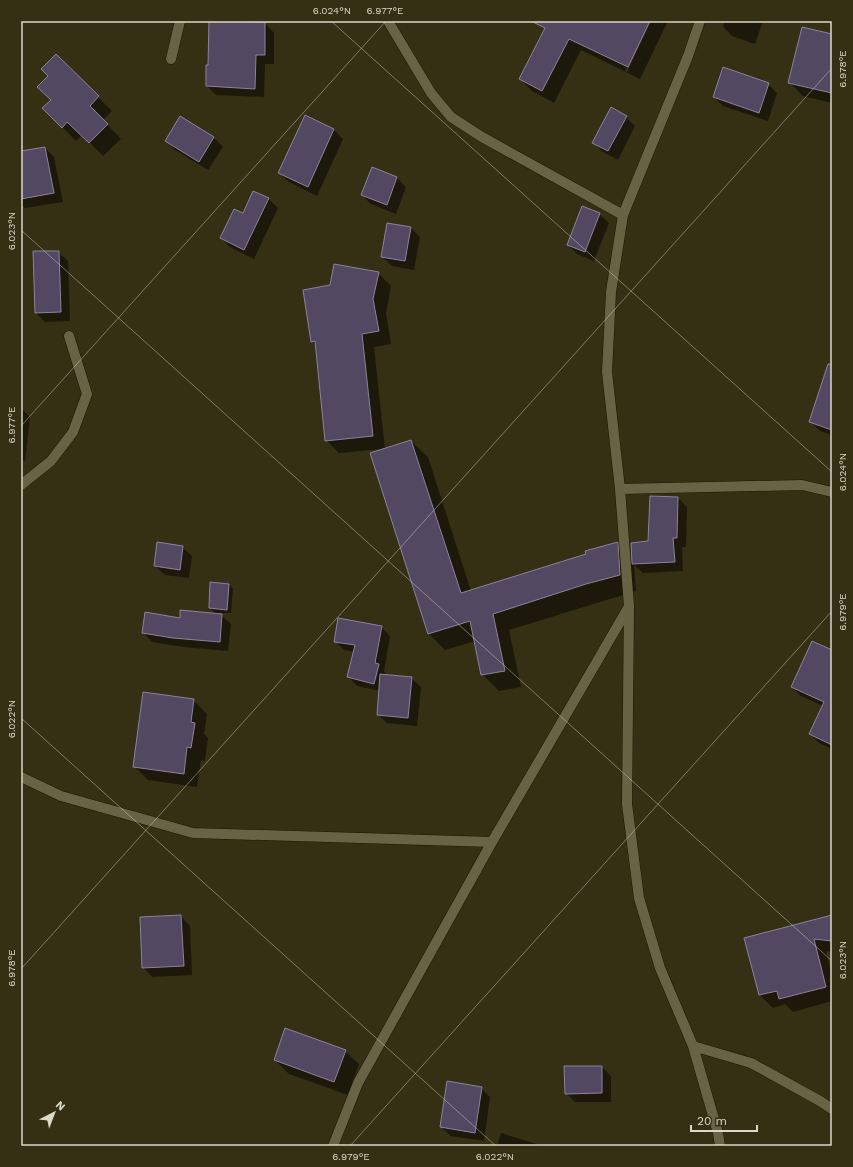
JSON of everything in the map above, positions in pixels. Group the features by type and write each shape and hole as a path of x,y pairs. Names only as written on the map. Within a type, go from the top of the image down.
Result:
{"street":[{"path":"171,59 180,21"},
{"path":"388,21 431,93 452,117 482,137 623,215"},
{"path":"700,21 688,56 623,215 611,292 607,372 620,489 629,606 627,804 639,898 660,968 693,1046 718,1133 720,1146"},
{"path":"21,485 51,461 73,432 87,394 69,336"},
{"path":"620,489 802,485 832,492"},
{"path":"333,1146 358,1083 492,842 629,606"},
{"path":"21,777 61,796 193,833 492,842"},
{"path":"693,1046 751,1063 832,1109"}],"building":[{"path":"209,21 265,22 265,55 256,55 255,89 206,86"},
{"path":"531,21 650,21 628,67 569,39 542,91 519,79 545,28"},
{"path":"802,27 832,34 832,93 788,83"},
{"path":"56,54 99,96 90,106 108,124 89,143 67,122 62,128 42,108 51,100 37,87 48,76 41,69"},
{"path":"723,67 769,83 759,113 713,97"},
{"path":"611,107 627,116 608,151 592,143"},
{"path":"305,115 334,129 308,187 278,173"},
{"path":"180,116 214,137 199,162 165,141"},
{"path":"45,147 54,193 21,199 21,151"},
{"path":"372,167 397,177 387,205 361,195"},
{"path":"253,191 269,198 244,250 220,238 234,209 243,213"},
{"path":"582,206 600,213 585,252 567,245"},
{"path":"387,223 411,227 405,261 381,257"},
{"path":"33,251 59,251 61,312 35,313"},
{"path":"334,264 379,272 373,299 379,331 362,334 373,436 325,441 315,341 311,342 303,290 330,285"},
{"path":"828,364 832,364 832,430 809,422"},
{"path":"411,440 461,593 586,554 585,551 618,542 620,575 586,584 493,614 505,671 481,675 470,621 428,634 370,453"},
{"path":"650,496 678,497 677,538 673,538 675,562 632,564 631,543 648,541"},
{"path":"157,542 183,546 180,570 154,566"},
{"path":"210,582 229,584 227,610 209,608"},
{"path":"180,610 222,614 220,642 173,638 142,633 145,612 180,618"},
{"path":"338,618 382,626 375,663 379,664 374,684 347,677 355,645 334,642"},
{"path":"812,641 832,650 832,745 809,734 824,702 791,687"},
{"path":"380,674 412,677 408,718 377,715"},
{"path":"143,692 194,699 191,722 195,723 191,748 187,747 184,774 133,767"},
{"path":"181,915 184,966 142,968 140,917"},
{"path":"832,915 832,941 814,939 826,987 779,999 777,991 759,995 744,938"},
{"path":"285,1028 346,1050 334,1082 274,1060"},
{"path":"564,1066 602,1066 602,1093 565,1094"},
{"path":"447,1081 482,1087 475,1133 440,1127"}]}
